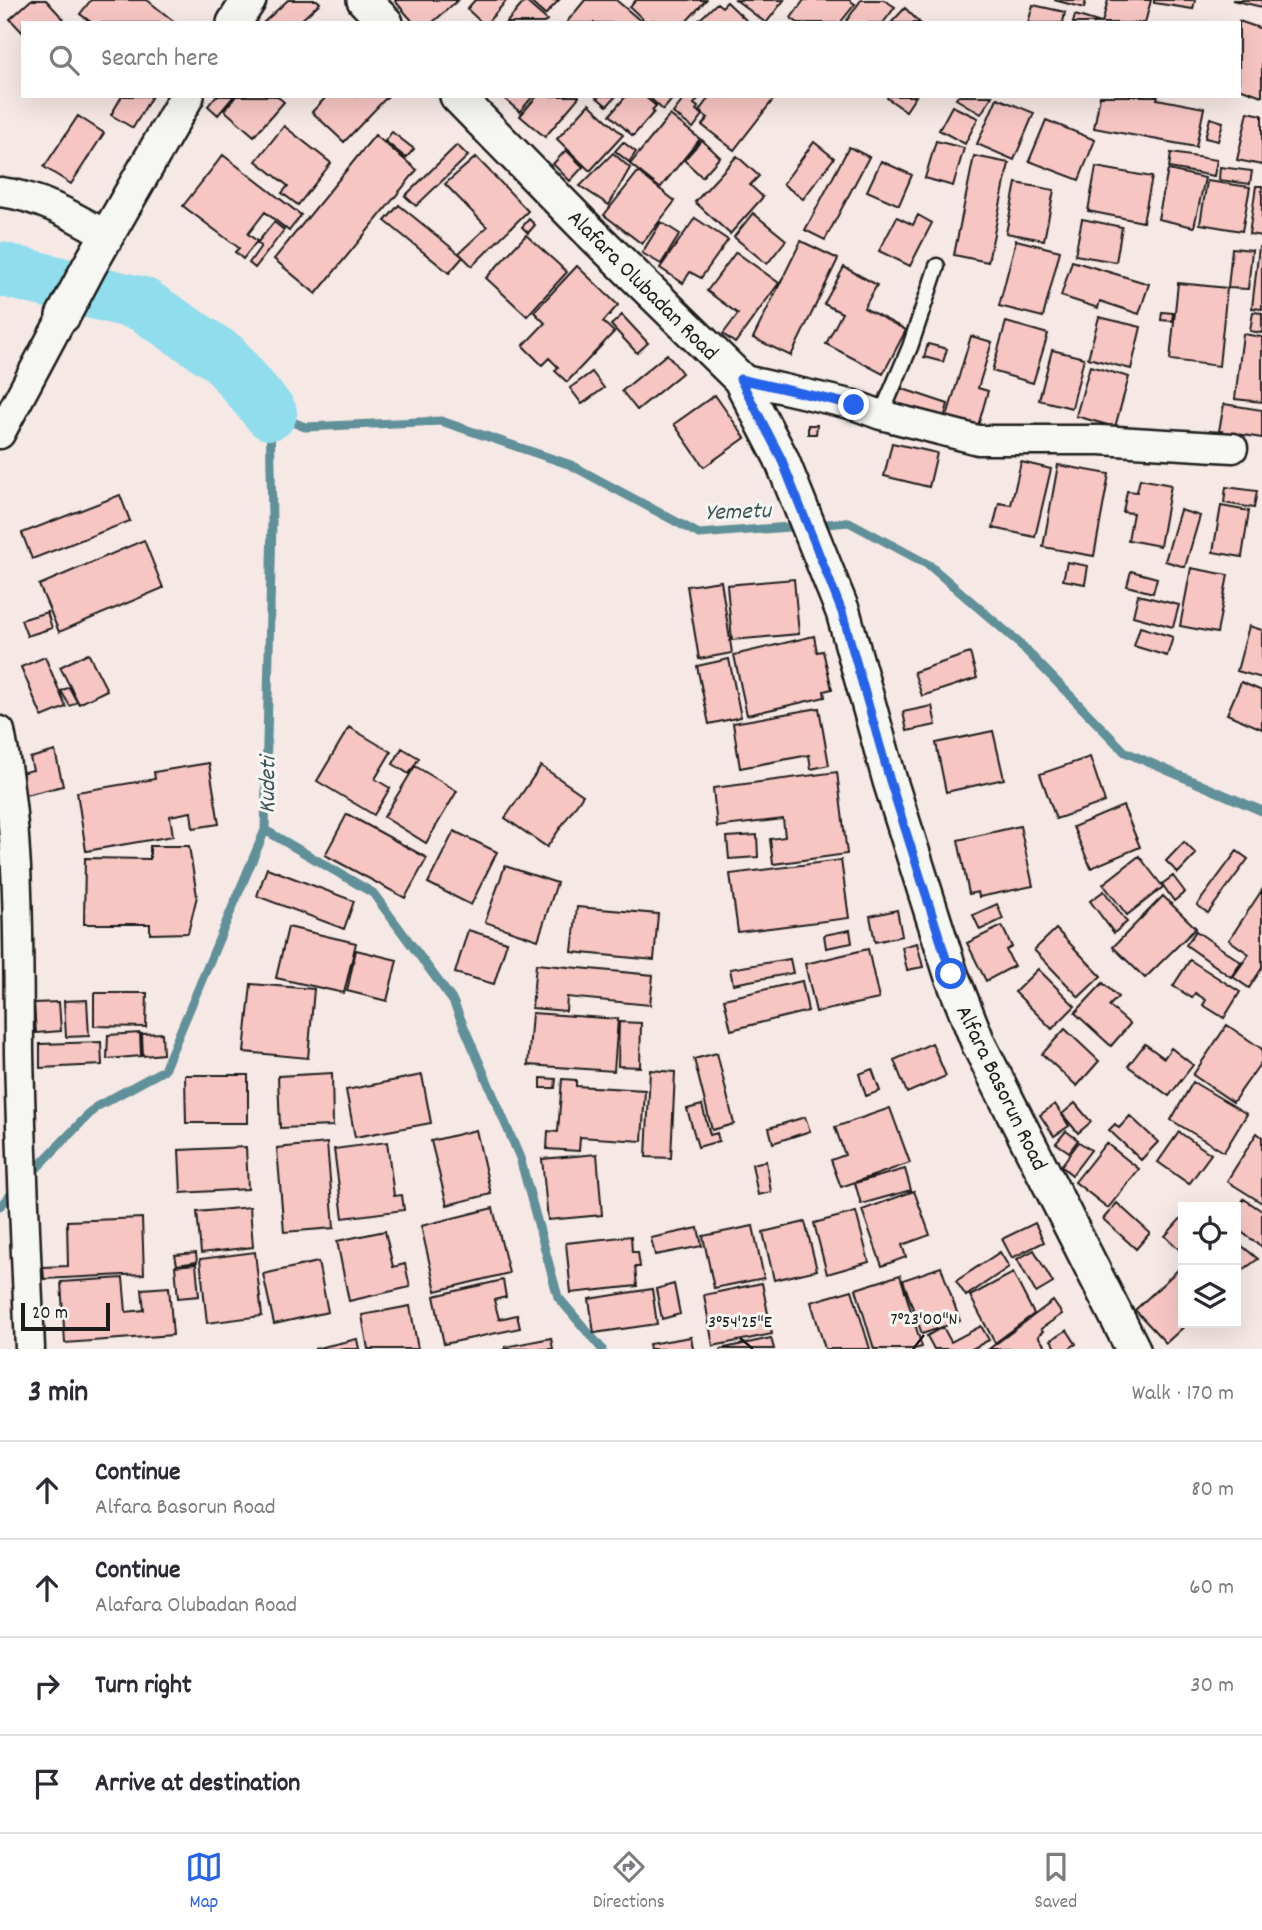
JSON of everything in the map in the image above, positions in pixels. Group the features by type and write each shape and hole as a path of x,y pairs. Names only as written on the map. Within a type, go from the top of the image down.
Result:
{"street":[{"path":"235,21 249,0"},
{"path":"364,0 384,21"},
{"path":"0,433 90,265 186,98"},
{"name":"Alafara Olubadan Road","path":"459,98 740,379 781,458 842,612"},
{"path":"0,192 15,194 53,207 108,236"},
{"path":"740,379 854,405 881,415 978,440 1100,440 1233,448"},
{"name":"Alfara Basorun Road","path":"842,612 898,807 951,974 979,1045 1133,1349"},
{"path":"0,731 10,782 17,891 20,1117 30,1349"}],"lane":[{"path":"881,415 910,347 937,266"}],"building":[{"path":"31,0 46,0 65,21 21,21 21,31 10,19"},
{"path":"91,0 147,0 173,21 89,21 80,14"},
{"path":"288,0 317,0 320,3 300,21 265,21"},
{"path":"458,0 434,21 412,21 395,1"},
{"path":"475,0 507,0 489,21 480,21 467,9"},
{"path":"528,0 559,0 545,15"},
{"path":"585,0 616,0 641,21 568,21"},
{"path":"636,0 706,0 687,21 645,21 630,7"},
{"path":"736,0 784,0 768,21 763,21"},
{"path":"804,0 849,0 855,4 842,21 795,21 791,18"},
{"path":"861,0 884,0 895,7 884,21 846,21"},
{"path":"1054,0 1086,0 1084,8"},
{"path":"1108,0 1151,0 1146,21 1103,21"},
{"path":"1154,0 1195,0 1193,9 1154,3"},
{"path":"1232,0 1262,0 1262,7"},
{"path":"525,1 547,20 546,21 508,21"},
{"path":"727,2 747,21 698,21 717,3 722,7"},
{"path":"1033,5 1065,12 1063,21 1029,21"},
{"path":"905,8 918,21 893,21"},
{"path":"1075,15 1094,21 1074,21"},
{"path":"1241,22 1262,29 1262,96 1241,89"},
{"path":"121,98 151,98 133,128 111,115"},
{"path":"214,98 232,98 218,115 208,106"},
{"path":"234,98 279,98 284,102 254,136 224,110"},
{"path":"325,98 386,98 344,142 312,112"},
{"path":"503,98 531,98 520,112"},
{"path":"535,98 578,98 545,137 520,116"},
{"path":"597,98 614,98 607,106"},
{"path":"624,98 646,98 656,106 633,136 610,115"},
{"path":"650,98 673,98 663,110"},
{"path":"684,98 694,98 698,99 694,104 698,107 696,110 703,115 693,128 673,113"},
{"path":"709,98 774,98 734,150 702,125 708,118 699,111"},
{"path":"887,98 915,98 906,111"},
{"path":"957,98 991,98 981,114"},
{"path":"997,98 1034,113 1014,160 977,144"},
{"path":"1100,98 1157,98 1204,108 1196,147 1094,128"},
{"path":"589,104 623,135 590,171 557,139"},
{"path":"952,106 978,118 965,144 939,130"},
{"path":"1248,112 1262,115 1262,165 1237,160"},
{"path":"670,115 700,139 660,188 630,164"},
{"path":"78,116 104,133 71,184 44,167"},
{"path":"1210,118 1223,122 1218,141 1205,138"},
{"path":"1046,120 1095,140 1079,180 1029,161"},
{"path":"284,126 331,163 298,205 282,193 288,186 256,161"},
{"path":"392,132 414,149 406,158 385,141"},
{"path":"375,135 417,170 316,294 274,259"},
{"path":"702,140 720,157 702,177 684,160"},
{"path":"936,141 964,148 953,186 925,178"},
{"path":"623,142 636,152 629,162 615,151"},
{"path":"814,142 834,158 803,199 783,184"},
{"path":"457,145 468,156 416,206 405,196"},
{"path":"849,147 869,157 825,240 805,230"},
{"path":"566,150 583,167 570,181 553,164"},
{"path":"613,153 630,168 609,205 580,186"},
{"path":"1171,153 1217,160 1214,176 1169,168"},
{"path":"223,155 301,215 289,231 265,212 248,234 257,241 243,259 235,252 239,248 183,206"},
{"path":"737,156 759,176 750,185 763,197 730,234 695,202"},
{"path":"974,156 1009,163 988,262 954,255"},
{"path":"476,157 528,211 472,266 459,253 487,227 445,184"},
{"path":"881,161 912,175 899,205 867,191"},
{"path":"1096,167 1152,177 1143,222 1088,211"},
{"path":"1220,167 1252,171 1250,184 1219,180"},
{"path":"1168,170 1205,178 1194,227 1158,219"},
{"path":"638,172 675,201 642,244 604,215"},
{"path":"1207,181 1250,187 1242,231 1200,224"},
{"path":"1016,183 1054,190 1044,240 1006,233"},
{"path":"1256,186 1262,186 1262,236 1249,234"},
{"path":"399,205 463,257 449,273 385,221"},
{"path":"753,213 786,240 767,264 734,237"},
{"path":"918,215 932,223 910,266 879,251 897,217 913,225"},
{"path":"695,218 728,240 701,278 690,272 683,283 660,268"},
{"path":"529,219 535,225 528,233 522,227"},
{"path":"1082,219 1122,227 1116,262 1075,255"},
{"path":"274,222 284,230 255,268 249,263 261,246 257,243"},
{"path":"661,222 680,234 661,264 642,253"},
{"path":"526,235 567,272 527,316 486,278"},
{"path":"1016,240 1060,251 1043,317 999,306"},
{"path":"801,241 838,259 791,356 753,338"},
{"path":"1259,247 1262,247 1262,309 1252,308"},
{"path":"1232,248 1252,250 1248,289 1228,288"},
{"path":"736,252 779,283 735,343 723,334 738,314 707,291"},
{"path":"1072,261 1149,284 1139,314 1100,301 1098,308 1061,296"},
{"path":"577,266 618,305 603,322 614,332 567,382 555,371 558,367 549,358 542,365 523,346 545,323 534,312"},
{"path":"844,267 877,285 864,308 906,330 883,374 826,344 842,313 824,304"},
{"path":"1178,283 1227,288 1219,366 1170,360"},
{"path":"1162,312 1173,313 1172,321 1161,320"},
{"path":"1253,312 1262,313 1262,333 1250,331"},
{"path":"622,315 648,343 637,353 611,325"},
{"path":"1099,317 1141,327 1131,369 1088,358"},
{"path":"1006,322 1048,334 1033,383 992,371"},
{"path":"1243,334 1262,337 1262,402 1235,399"},
{"path":"971,336 992,342 978,388 988,391 976,433 945,423"},
{"path":"928,344 947,349 943,362 924,357"},
{"path":"1052,350 1084,358 1072,408 1039,400"},
{"path":"667,354 682,373 637,410 622,391"},
{"path":"1090,366 1129,377 1115,427 1076,416"},
{"path":"592,372 604,388 582,404 570,388"},
{"path":"897,387 948,404 943,422 891,405"},
{"path":"715,395 745,438 704,467 674,424"},
{"path":"1224,404 1262,410 1262,438 1219,431"},
{"path":"808,425 817,425 816,434 808,434"},
{"path":"892,443 937,453 929,487 884,476"},
{"path":"1021,462 1051,469 1035,537 993,528 999,503 1011,505"},
{"path":"1058,465 1109,474 1094,556 1043,547"},
{"path":"1140,479 1171,485 1160,546 1128,540 1133,513 1123,512 1127,491 1137,492"},
{"path":"1226,487 1257,491 1254,508 1224,503"},
{"path":"120,495 130,521 32,559 22,533"},
{"path":"1221,506 1249,511 1242,557 1213,552"},
{"path":"1180,510 1200,516 1185,567 1165,561"},
{"path":"144,540 163,588 59,632 39,585"},
{"path":"1067,562 1088,566 1085,584 1063,580"},
{"path":"1191,568 1228,575 1217,633 1180,626"},
{"path":"1131,571 1157,578 1153,593 1127,586"},
{"path":"794,579 799,634 732,640 727,585"},
{"path":"721,581 732,653 699,659 687,586"},
{"path":"1138,595 1179,605 1173,627 1133,616"},
{"path":"47,612 52,628 27,636 21,620"},
{"path":"1249,626 1262,630 1262,678 1237,671"},
{"path":"1140,627 1173,637 1167,656 1134,646"},
{"path":"814,636 817,652 823,651 832,689 824,691 825,697 747,715 734,655"},
{"path":"88,653 107,690 79,704 60,667"},
{"path":"970,653 977,678 922,696 914,672"},
{"path":"45,657 66,707 42,717 21,667"},
{"path":"729,659 741,717 709,724 697,666"},
{"path":"1241,682 1262,691 1262,729 1227,714"},
{"path":"69,687 77,702 70,706 61,691"},
{"path":"932,706 936,725 907,731 903,712"},
{"path":"819,708 829,765 811,769 809,755 740,768 733,723"},
{"path":"349,727 391,752 375,779 390,788 374,815 317,781"},
{"path":"993,731 1004,779 946,792 936,743"},
{"path":"402,748 419,758 409,774 393,764"},
{"path":"55,751 63,786 25,795 20,773 33,770 30,758"},
{"path":"1090,757 1105,802 1056,819 1040,774"},
{"path":"209,763 219,824 193,828 191,812 170,816 173,836 86,851 77,792 155,779 154,772"},
{"path":"415,766 457,791 426,843 384,817"},
{"path":"541,766 583,795 547,847 505,818"},
{"path":"837,772 847,854 773,864 770,839 785,837 783,819 717,827 713,788"},
{"path":"1123,806 1140,847 1091,868 1073,827"},
{"path":"347,814 427,858 405,898 325,855"},
{"path":"1020,826 1033,886 979,897 978,892 969,894 958,840"},
{"path":"454,831 497,852 471,905 428,883"},
{"path":"757,835 758,857 729,859 727,837"},
{"path":"1184,842 1196,854 1178,873 1166,861"},
{"path":"150,846 189,846 197,896 188,933 150,934 150,924 84,924 85,858 150,859"},
{"path":"1237,851 1248,859 1208,913 1197,905"},
{"path":"1139,856 1163,887 1127,915 1103,884"},
{"path":"841,860 849,918 738,932 730,874"},
{"path":"505,866 557,883 538,940 485,922"},
{"path":"267,868 354,901 344,929 257,896"},
{"path":"1173,876 1185,892 1174,901 1162,884"},
{"path":"1262,890 1262,968 1249,988 1233,977 1249,954 1229,940"},
{"path":"1104,891 1127,922 1114,933 1090,901"},
{"path":"1163,896 1196,928 1145,978 1113,947"},
{"path":"997,904 1003,919 980,930 973,915"},
{"path":"577,907 658,914 654,960 572,952"},
{"path":"897,910 902,936 875,942 870,916"},
{"path":"1002,926 1012,947 1006,950 1014,966 986,981 967,943"},
{"path":"288,927 356,943 344,993 276,978"},
{"path":"1056,929 1101,976 1079,997 1034,950"},
{"path":"468,930 507,942 494,984 455,973"},
{"path":"850,930 852,943 826,948 824,935"},
{"path":"1196,931 1241,962 1231,977 1186,945"},
{"path":"917,943 923,967 907,970 902,947"},
{"path":"868,949 879,999 816,1012 805,964"},
{"path":"356,950 397,960 387,1001 347,991"},
{"path":"790,959 793,973 733,984 730,969"},
{"path":"1190,960 1240,992 1224,1018 1203,1005 1206,1000 1195,993 1192,998 1173,986"},
{"path":"536,964 653,975 650,1005 567,997 566,1011 532,1008"},
{"path":"1038,969 1075,1006 1052,1029 1015,992"},
{"path":"802,981 808,1011 731,1030 724,999"},
{"path":"1103,983 1118,997 1109,1006 1130,1024 1111,1046 1075,1013"},
{"path":"251,984 314,989 308,1058 244,1052"},
{"path":"94,993 147,993 146,1027 94,1026"},
{"path":"87,1000 89,1036 66,1037 64,1001"},
{"path":"59,1002 61,1031 36,1033 34,1003"},
{"path":"532,1013 618,1019 614,1071 528,1065"},
{"path":"619,1022 641,1023 640,1067 618,1066"},
{"path":"1227,1025 1262,1049 1262,1061 1233,1102 1193,1075"},
{"path":"1065,1029 1099,1061 1077,1086 1042,1054"},
{"path":"140,1033 141,1056 107,1059 108,1035"},
{"path":"162,1033 163,1054 143,1056 142,1034"},
{"path":"101,1042 102,1065 40,1068 40,1044"},
{"path":"932,1043 946,1076 907,1093 894,1060"},
{"path":"1145,1044 1164,1058 1171,1048 1193,1065 1169,1096 1128,1066"},
{"path":"717,1053 734,1124 712,1130 694,1059"},
{"path":"872,1069 880,1091 866,1096 859,1074"},
{"path":"650,1070 675,1072 671,1158 646,1157"},
{"path":"332,1073 333,1126 280,1128 278,1076"},
{"path":"185,1075 248,1075 248,1123 186,1123"},
{"path":"422,1075 431,1123 355,1137 346,1090"},
{"path":"541,1078 556,1079 555,1088 541,1088"},
{"path":"562,1079 576,1080 576,1086 645,1090 642,1141 580,1137 579,1151 547,1149 548,1131 558,1132"},
{"path":"1193,1082 1247,1114 1224,1152 1171,1120"},
{"path":"1075,1103 1091,1122 1078,1133 1062,1114"},
{"path":"1055,1104 1069,1126 1054,1136 1040,1115"},
{"path":"702,1105 710,1135 717,1133 719,1141 698,1147 687,1109"},
{"path":"890,1108 910,1163 841,1187 831,1160 845,1155 835,1127"},
{"path":"1130,1116 1158,1142 1141,1160 1109,1130 1115,1124 1119,1128"},
{"path":"805,1117 810,1131 773,1143 769,1128"},
{"path":"476,1130 491,1194 447,1205 431,1141"},
{"path":"1066,1131 1078,1140 1069,1152 1056,1143"},
{"path":"1179,1132 1211,1154 1189,1184 1158,1162"},
{"path":"1257,1133 1262,1137 1262,1203 1227,1181"},
{"path":"387,1142 394,1196 402,1195 404,1210 343,1218 334,1149"},
{"path":"1079,1142 1091,1150 1072,1175 1061,1166"},
{"path":"327,1143 334,1228 284,1232 277,1148"},
{"path":"1106,1143 1139,1169 1108,1208 1075,1182"},
{"path":"246,1147 248,1189 181,1193 179,1150"},
{"path":"597,1154 602,1215 548,1220 542,1159"},
{"path":"766,1161 771,1192 758,1195 752,1164"},
{"path":"905,1169 911,1190 861,1204 855,1183"},
{"path":"914,1191 930,1235 902,1245 906,1257 882,1266 862,1210"},
{"path":"1244,1199 1262,1211 1262,1247 1241,1232 1241,1204"},
{"path":"1117,1203 1150,1233 1136,1249 1103,1219"},
{"path":"250,1207 253,1247 201,1253 197,1212"},
{"path":"493,1208 509,1273 436,1291 421,1226"},
{"path":"856,1212 869,1262 827,1274 814,1223"},
{"path":"142,1218 144,1274 44,1279 43,1267 68,1266 67,1221"},
{"path":"805,1222 817,1270 774,1280 763,1232"},
{"path":"1178,1222 1178,1248 1165,1236"},
{"path":"1035,1223 1044,1242 1012,1258 1002,1239"},
{"path":"753,1226 764,1278 714,1288 703,1236"},
{"path":"698,1228 702,1246 655,1255 651,1238"},
{"path":"385,1231 393,1267 405,1264 410,1287 349,1301 337,1241"},
{"path":"631,1236 632,1252 638,1252 640,1267 635,1267 637,1286 571,1293 566,1243"},
{"path":"1241,1245 1258,1259 1241,1271"},
{"path":"1034,1250 1053,1283 1036,1293 1017,1259"},
{"path":"255,1252 262,1316 207,1323 200,1259"},
{"path":"1000,1252 1009,1267 966,1296 956,1281"},
{"path":"196,1253 197,1262 177,1265 175,1255"},
{"path":"318,1262 328,1312 274,1324 263,1274"},
{"path":"196,1264 199,1296 178,1298 175,1266"},
{"path":"941,1267 960,1321 922,1334 903,1280"},
{"path":"1178,1270 1178,1328 1182,1328 1166,1343 1135,1310"},
{"path":"1013,1273 1034,1314 995,1343 970,1296"},
{"path":"900,1275 922,1347 874,1349 856,1289"},
{"path":"123,1278 126,1312 144,1310 142,1289 169,1287 173,1335 65,1343 61,1282"},
{"path":"503,1280 506,1297 494,1300 499,1319 517,1315 520,1328 444,1344 434,1296"},
{"path":"762,1283 772,1334 713,1346 704,1295"},
{"path":"674,1284 680,1314 662,1319 656,1289"},
{"path":"652,1289 657,1324 594,1333 589,1299"},
{"path":"852,1290 870,1349 825,1349 811,1302"},
{"path":"1053,1301 1062,1314 1041,1329 1043,1331 1038,1336 1047,1349 989,1349"},
{"path":"410,1306 418,1349 368,1349 362,1315"},
{"path":"981,1326 989,1340 972,1349 934,1349 927,1336 943,1327 951,1342"},
{"path":"1067,1330 1076,1344 1068,1349 1057,1349 1051,1340"},
{"path":"691,1337 693,1349 650,1349 649,1344"},
{"path":"551,1338 553,1349 505,1349 505,1347"},
{"path":"771,1338 774,1349 720,1349"},
{"path":"357,1339 359,1349 314,1349"}],"waterway":[{"name":"Kudeti","path":"0,269 142,304 224,358 270,413"},
{"name":"Kudeti","path":"29,1176 96,1107 164,1070 265,830 272,521 270,413 305,427 441,421 571,465 699,534 802,526"},
{"name":"Yemetu","path":"816,525 849,522 929,565 1017,641 1125,752 1262,811"},
{"name":"Kudeti","path":"265,830 373,893 453,1001 520,1158 558,1297 602,1349"},
{"path":"0,1206 17,1188"}],"route":[{"path":"854,405 740,379 781,458 842,612 890,781 951,974"}]}
